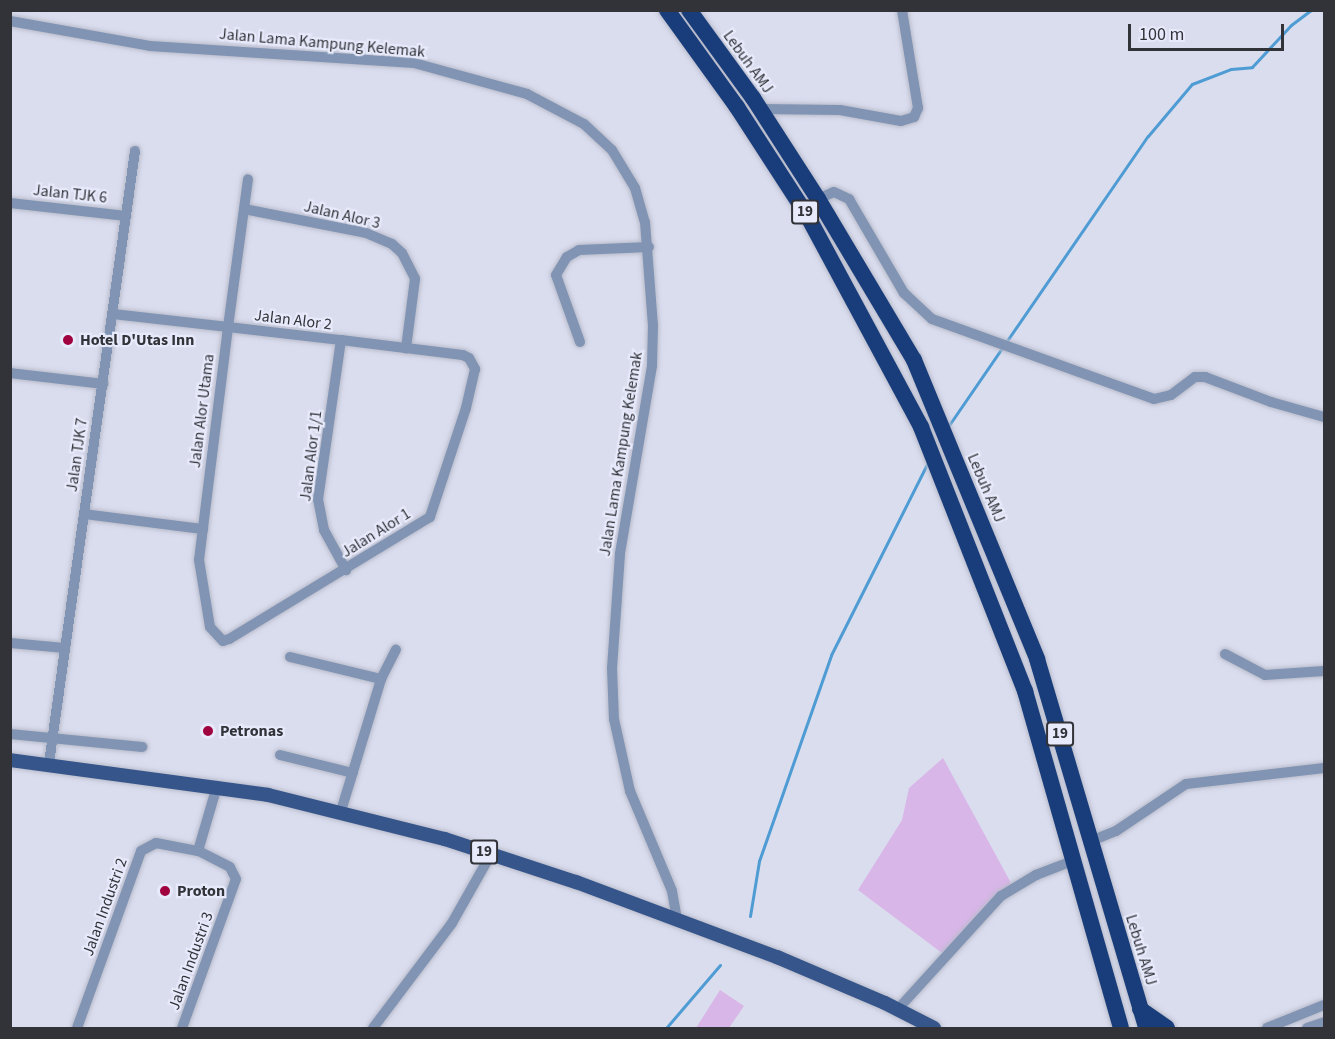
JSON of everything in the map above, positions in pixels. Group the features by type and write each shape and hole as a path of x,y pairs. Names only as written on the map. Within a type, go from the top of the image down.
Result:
{"highway":[{"name":"19","path":"666,10 737,106 807,215 921,427 1025,691 1075,860 1120,1027"},
{"name":"Lebuh AMJ","path":"689,10 760,109 818,199 914,360 1037,659 1146,1029"},
{"path":"1140,1009 1167,1029"}],"main road":[{"name":"19","path":"10,760 217,786 341,811 490,854 677,919 898,1009 934,1029"}],"street":[{"path":"760,109 840,110 901,121 914,117 918,108 902,10"},
{"name":"Jalan Lama Kampung Kelemak","path":"10,21 150,46 414,63 515,90 584,124 612,150 634,188 649,247 652,366 620,554 612,694 618,745 630,791 672,891 677,919"},
{"name":"Jalan TJK 7","path":"49,764 135,151"},
{"name":"Jalan Alor Utama","path":"223,641 210,627 201,593 203,529 248,179"},
{"path":"818,199 834,192 849,199 903,293 920,312 1014,351 1154,399 1171,395 1195,377 1205,377 1271,402 1324,417"},
{"name":"Jalan TJK 6","path":"10,203 126,216"},
{"name":"Jalan Alor 3","path":"244,209 366,233 402,253 415,279 416,293 406,348"},
{"path":"580,342 556,275 567,257 579,250 649,247"},
{"name":"Jalan Alor 2","path":"112,314 406,348 469,358"},
{"name":"Jalan Alor 1/1","path":"341,340 318,499 324,530 346,570"},
{"name":"Jalan Alor 1","path":"223,641 346,570 430,516 466,408 475,369 469,358"},
{"path":"10,373 103,384"},
{"path":"84,514 203,529"},
{"path":"10,643 65,648"},
{"path":"341,811 381,679 396,650"},
{"path":"1225,654 1265,675 1324,671"},
{"path":"290,657 381,679"},
{"path":"10,734 142,747"},
{"path":"280,755 353,773"},
{"path":"1091,841 1116,831 1186,784 1324,768"},
{"path":"198,851 217,786"},
{"name":"Jalan Industri 2","path":"77,1029 141,851 156,843 198,851"},
{"name":"Jalan Industri 3","path":"183,1029 236,879 230,867 198,851"},
{"path":"373,1029 452,923 490,854"},
{"path":"898,1009 1001,896 1036,875 1075,860"},
{"path":"1267,1029 1324,1005"},
{"path":"1307,1029 1324,1022"}],"shaded area":[{"path":"943,758 1011,883 942,953 858,890 902,820 909,788"},
{"path":"720,990 744,1006 729,1028 696,1028"}],"waterway":[{"path":"947,428 1148,136 1192,84 1231,69 1252,67 1291,25 1311,10"},
{"path":"750,916 759,861 831,655 928,462"},
{"path":"666,1028 720,965"}],"place":[{"name":"Hotel D'Utas Inn","path":"68,340"},
{"name":"Petronas","path":"208,731"},
{"name":"Proton","path":"165,891"}]}
